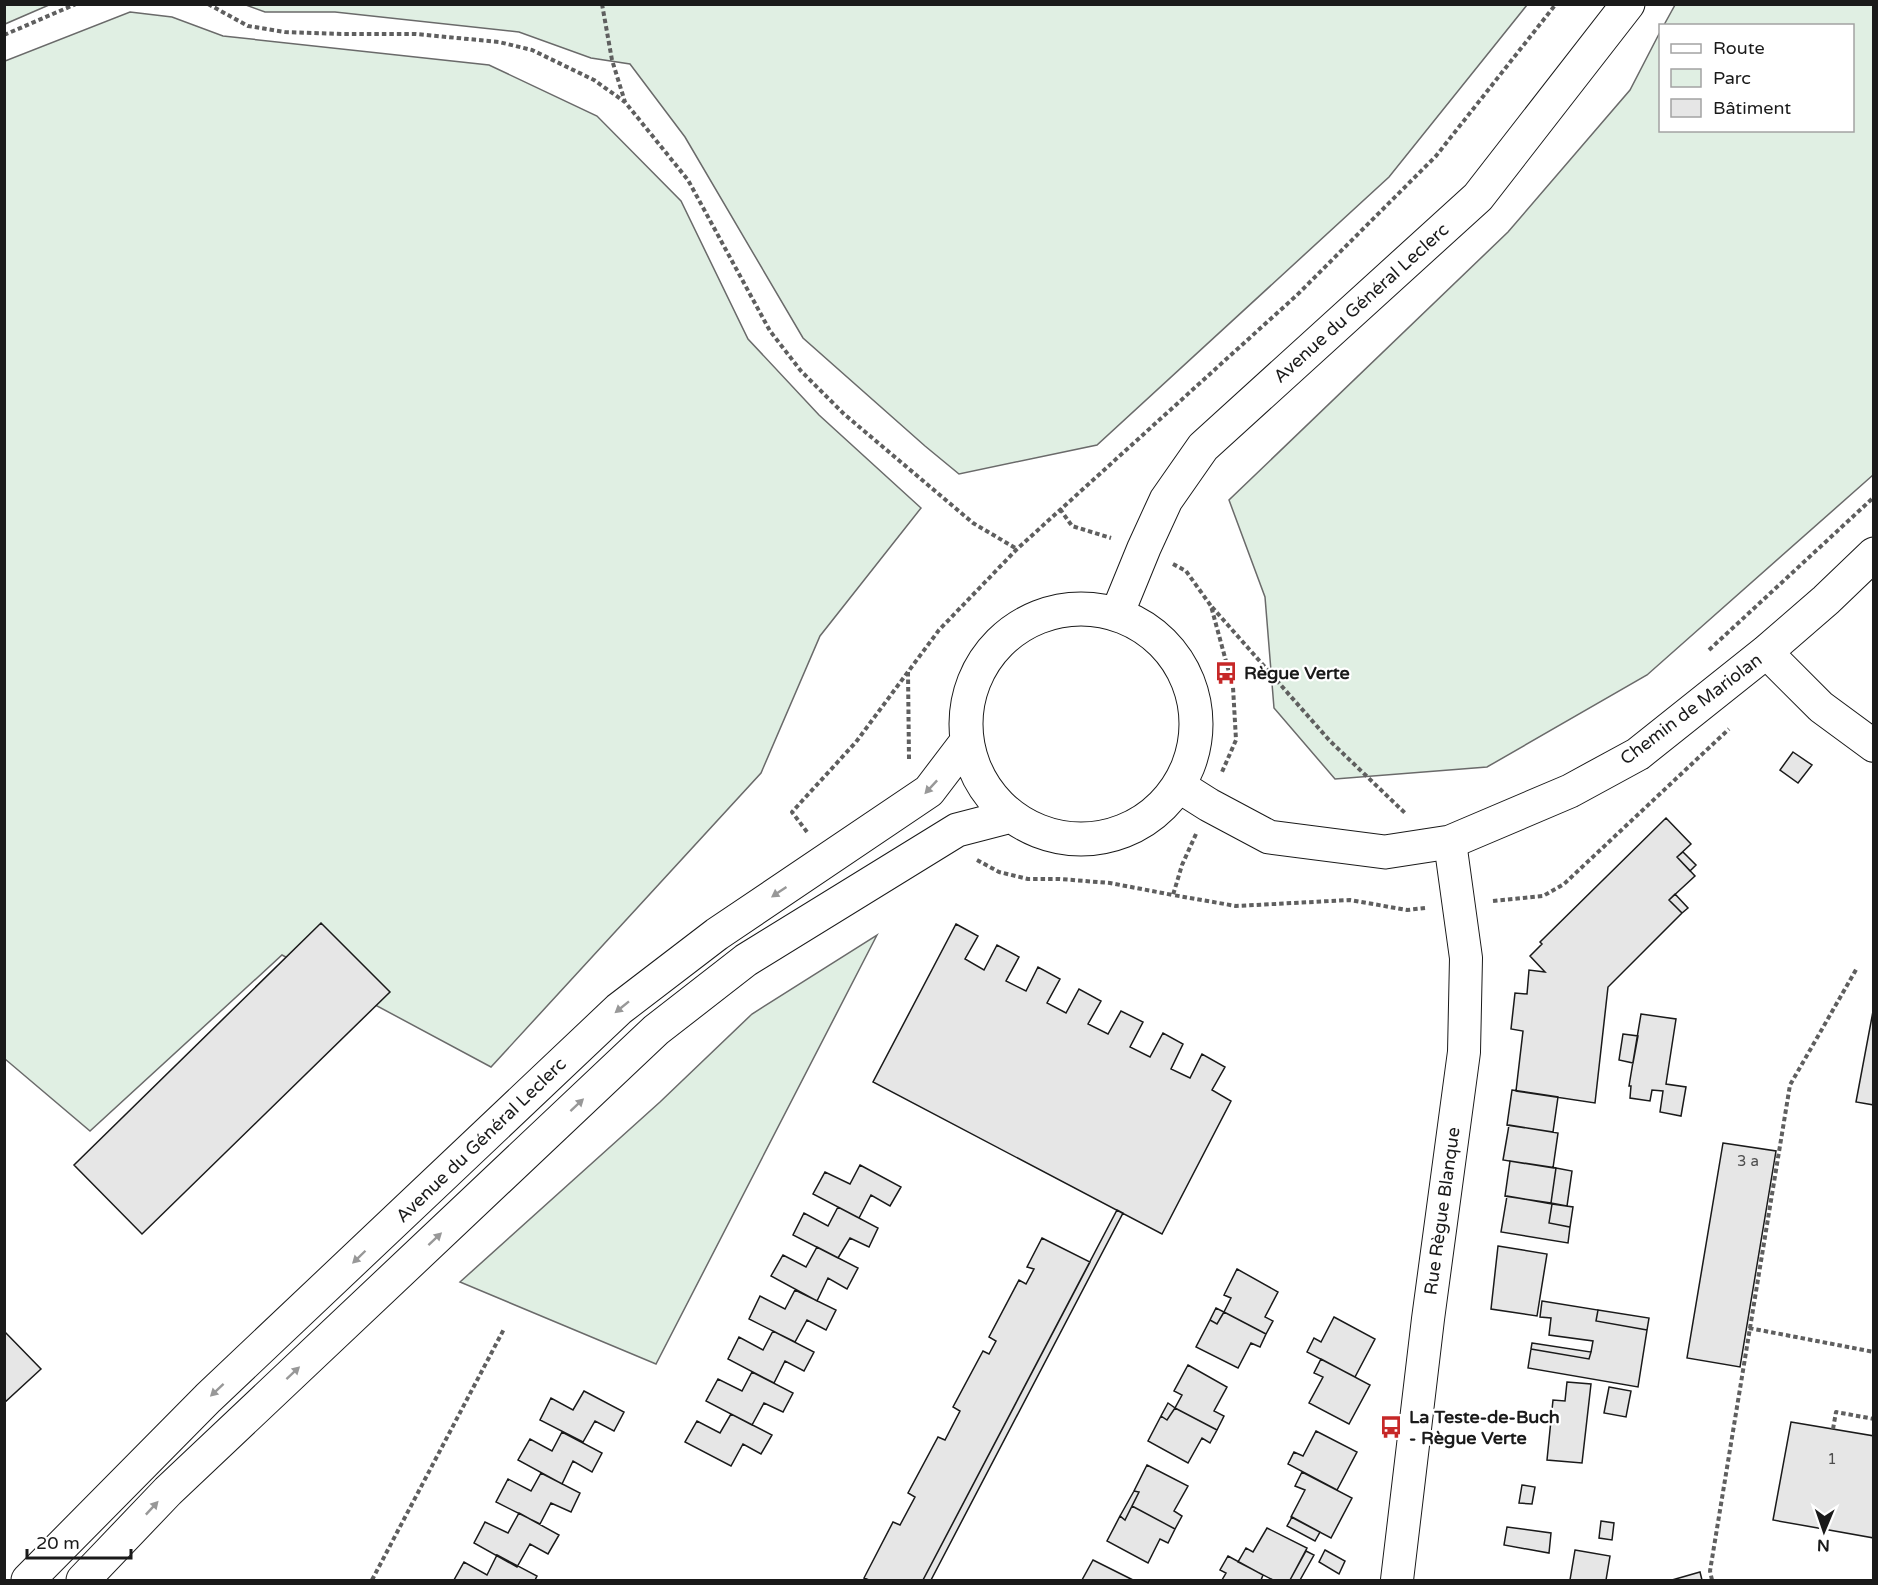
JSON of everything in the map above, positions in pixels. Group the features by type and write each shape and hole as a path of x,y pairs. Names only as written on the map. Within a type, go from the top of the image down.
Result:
{"main road":[{"name":"Avenue du Général Leclerc","path":"1117,614 1166,500 1203,447 1478,197 1628,4"},
{"name":"Chemin de Mariolan","path":"1179,786 1269,837 1384,852 1450,842 1570,791 1638,754 1766,652 1874,555"},
{"path":"1078,609 1117,614 1148,630 1173,654 1190,685 1196,719 1193,754 1179,786 1158,810 1131,828 1101,837 1070,838 1039,831 1011,816 990,795 975,770 967,741 967,702 981,666 1006,636 1040,616 1078,609"},
{"name":"Avenue du Général Leclerc","path":"28,1581 208,1398 619,1009 717,934 930,791 967,741"},
{"path":"83,1581 168,1491 656,1030 746,960 957,830 1011,816"}],"street":[{"path":"1766,652 1821,707 1874,746"},
{"name":"Rue Règue Blanque","path":"1397,1581 1426,1331 1464,1052 1466,958 1450,842"}],"path":[{"path":"4,35 76,4"},
{"path":"208,4 248,26 285,32 416,34 499,42 532,50 594,80 625,102 688,180 770,331 801,371 844,414 973,523 1017,549"},
{"path":"602,4 612,60 625,102"},
{"path":"828,859 792,812 856,742 939,630 1017,549 1297,295 1428,164 1556,4"},
{"path":"1709,651 1874,497"},
{"path":"1060,509 1072,526 1144,548 1186,571 1211,606 1330,741 1412,819"},
{"path":"1173,895 1182,865 1236,740 1233,687 1211,606"},
{"path":"974,857 999,872 1028,879 1110,883 1236,906 1350,900 1407,910 1543,896 1564,884 1732,726"},
{"path":"1712,1581 1710,1571 1790,1085 1857,968"},
{"path":"1749,1328 1874,1352"},
{"path":"372,1581 504,1329"},
{"path":"1833,1429 1836,1413 1874,1419"}],"green space":[{"path":"5,4 49,4 49,5 5,24"},
{"path":"1527,4 1389,177 1097,445 959,474 803,338 685,137 630,64 591,58 519,32 335,12 265,12 246,5"},
{"path":"1675,5 1873,5 1873,475 1647,675 1487,767 1335,779 1274,708 1265,597 1229,500 1508,232 1630,90 1659,34 1659,132 1854,132 1854,24 1665,24"},
{"path":"130,12 172,17 223,36 489,65 597,116 681,201 748,339 819,415 921,508 820,636 761,773 491,1067 282,955 90,1131 5,1059 5,61"},
{"path":"877,935 656,1364 460,1282 660,1102 752,1014"}],"building":[{"path":"1793,752 1812,765 1798,783 1780,770"},
{"path":"1666,818 1691,844 1677,857 1695,876 1669,900 1682,913 1608,987 1595,1103 1516,1091 1523,1031 1511,1029 1515,993 1527,994 1529,970 1545,972 1530,956 1542,944 1540,942"},
{"path":"1683,852 1696,865 1690,871 1677,857"},
{"path":"1675,894 1688,908 1682,913 1669,900"},
{"path":"321,923 390,992 142,1234 74,1165"},
{"path":"956,924 978,936 965,959 984,970 997,945 1019,957 1006,981 1026,991 1038,967 1060,979 1047,1003 1066,1013 1079,989 1101,1001 1088,1024 1108,1034 1121,1011 1143,1022 1130,1047 1150,1057 1163,1033 1183,1044 1171,1069 1190,1078 1202,1054 1225,1067 1212,1090 1231,1101 1162,1234 873,1082"},
{"path":"1874,1006 1874,1105 1856,1102"},
{"path":"1641,1014 1676,1019 1666,1084 1686,1087 1681,1116 1660,1112 1663,1091 1652,1090 1650,1101 1630,1098 1631,1086 1629,1086"},
{"path":"1623,1034 1638,1036 1633,1063 1619,1060"},
{"path":"1512,1090 1558,1097 1553,1132 1507,1125"},
{"path":"1509,1125 1558,1133 1553,1168 1503,1160"},
{"path":"1723,1143 1776,1151 1740,1367 1687,1358"},
{"path":"1510,1161 1556,1168 1551,1203 1505,1196"},
{"path":"860,1165 901,1187 890,1206 871,1195 859,1218 813,1194 825,1172 850,1184"},
{"path":"1556,1168 1572,1171 1567,1206 1551,1203"},
{"path":"1507,1196 1552,1204 1549,1223 1570,1227 1568,1243 1501,1232"},
{"path":"1552,1204 1573,1207 1570,1227 1549,1223"},
{"path":"838,1207 878,1228 869,1247 850,1238 838,1258 793,1235 804,1213 828,1226"},
{"path":"1117,1210 1123,1213 931,1580 923,1580"},
{"path":"1042,1238 1090,1262 923,1580 869,1580 864,1578 893,1522 900,1525 915,1497 908,1493 938,1437 945,1440 960,1411 953,1407 983,1351 989,1354 996,1341 989,1337 1019,1280 1026,1284 1034,1269 1027,1267"},
{"path":"1498,1246 1547,1254 1537,1316 1491,1309"},
{"path":"817,1247 858,1268 847,1289 828,1278 817,1301 771,1276 783,1255 806,1267"},
{"path":"1237,1269 1278,1292 1265,1317 1273,1321 1266,1334 1224,1312 1231,1298 1224,1295"},
{"path":"795,1290 836,1310 826,1330 807,1320 795,1342 749,1319 760,1296 785,1309"},
{"path":"1542,1301 1598,1310 1596,1321 1647,1330 1638,1387 1528,1368 1531,1349 1589,1359 1591,1352 1593,1341 1549,1335 1551,1318 1540,1317"},
{"path":"1216,1308 1224,1312 1217,1324 1210,1320"},
{"path":"1598,1310 1649,1318 1647,1330 1596,1321"},
{"path":"1224,1312 1266,1334 1260,1347 1251,1343 1238,1368 1196,1347 1210,1320 1217,1324"},
{"path":"1334,1317 1375,1339 1355,1377 1307,1352 1314,1338 1321,1342"},
{"path":"4,1331 41,1369 4,1403"},
{"path":"773,1331 814,1352 804,1371 785,1361 774,1383 728,1359 739,1337 763,1350"},
{"path":"1532,1343 1591,1352 1589,1359 1531,1349"},
{"path":"1321,1359 1370,1385 1349,1424 1309,1403 1323,1377 1314,1373"},
{"path":"1188,1365 1227,1387 1214,1411 1224,1416 1217,1430 1175,1408 1182,1395 1174,1391"},
{"path":"752,1372 793,1393 783,1412 764,1403 752,1425 706,1401 718,1379 742,1391"},
{"path":"1567,1382 1591,1384 1582,1463 1547,1460 1553,1400 1565,1401"},
{"path":"1609,1387 1631,1391 1626,1417 1604,1413"},
{"path":"584,1391 624,1412 614,1431 595,1421 583,1442 540,1420 551,1398 573,1410"},
{"path":"1168,1403 1175,1408 1167,1420 1161,1416"},
{"path":"1175,1408 1217,1430 1210,1443 1202,1438 1188,1463 1148,1441 1161,1416 1167,1420"},
{"path":"731,1414 772,1435 761,1454 743,1444 731,1466 685,1442 697,1421 720,1433"},
{"path":"1791,1422 1874,1436 1874,1538 1773,1520"},
{"path":"1316,1431 1357,1452 1337,1490 1288,1464 1294,1452 1303,1456"},
{"path":"562,1432 602,1453 592,1472 573,1461 562,1484 518,1460 530,1439 552,1451"},
{"path":"1147,1465 1188,1486 1174,1511 1182,1516 1175,1529 1132,1506 1139,1492 1134,1491"},
{"path":"1302,1472 1352,1498 1331,1538 1291,1517 1305,1490 1295,1486"},
{"path":"541,1473 580,1493 571,1512 551,1503 540,1524 496,1502 508,1479 531,1491"},
{"path":"1522,1485 1535,1487 1532,1504 1519,1503"},
{"path":"1134,1491 1139,1492 1125,1520 1120,1516"},
{"path":"1132,1506 1175,1529 1168,1543 1160,1539 1148,1563 1107,1541 1120,1516 1125,1520"},
{"path":"519,1513 559,1535 548,1554 530,1544 517,1567 474,1543 485,1522 508,1533"},
{"path":"1292,1517 1320,1532 1315,1541 1287,1526"},
{"path":"1601,1521 1614,1523 1612,1540 1599,1538"},
{"path":"1507,1527 1551,1533 1549,1553 1504,1545"},
{"path":"1267,1528 1307,1548 1290,1580 1273,1580 1238,1562 1246,1548 1253,1552"},
{"path":"1325,1550 1345,1561 1339,1574 1319,1562"},
{"path":"1575,1550 1610,1556 1606,1580 1570,1580"},
{"path":"1306,1551 1314,1555 1300,1580 1290,1580"},
{"path":"497,1555 537,1576 535,1580 454,1580 464,1562 487,1575"},
{"path":"1228,1556 1263,1575 1261,1580 1222,1580 1226,1573 1220,1570"},
{"path":"1093,1560 1133,1580 1082,1580"},
{"path":"1700,1572 1702,1580 1672,1580"}],"place":[{"name":"Règue Verte","path":"1226,673"},
{"name":"La Teste-de-Buch - Règue Verte","path":"1391,1427"}]}
